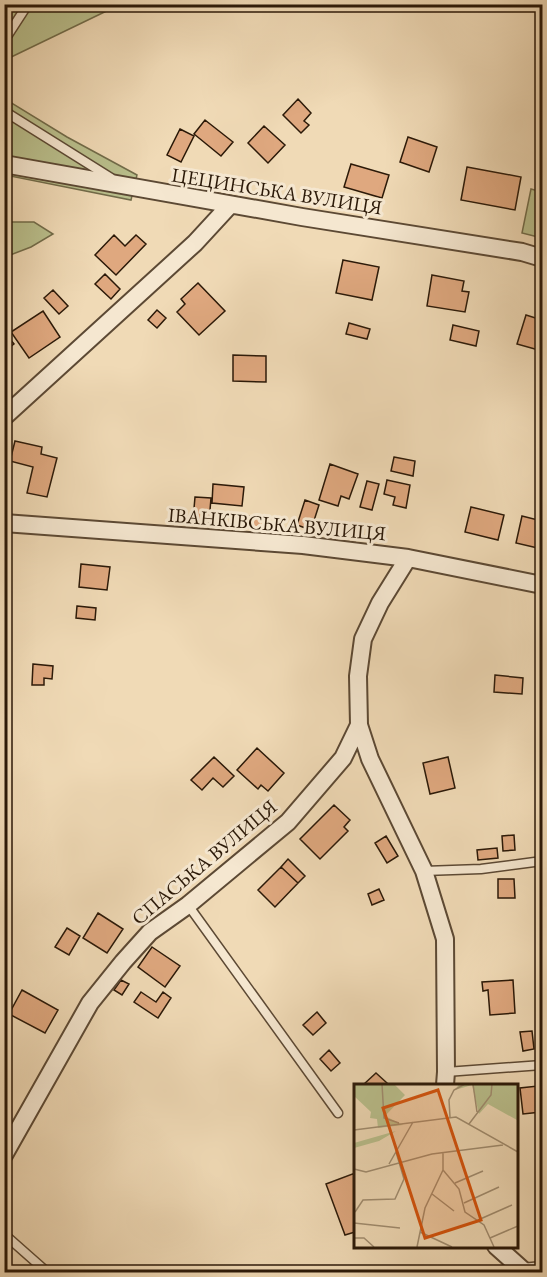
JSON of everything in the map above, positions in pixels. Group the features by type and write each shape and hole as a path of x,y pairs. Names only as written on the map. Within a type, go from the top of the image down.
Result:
{"street":[{"name":"ЦЕЦИНСЬКА ВУЛИЦЯ","path":"4,164 230,205 522,252 543,258"},
{"path":"4,417 195,243 230,205"},
{"name":"ІВАНКІВСЬКА ВУЛИЦЯ","path":"4,523 303,545 408,558 543,585"},
{"path":"408,558 380,603 363,639 358,676 359,725 370,759 424,871 445,939 446,1079"},
{"name":"СПАСЬКА ВУЛИЦЯ","path":"4,1155 90,1003 150,932 188,905 288,822 343,758 359,725"},
{"path":"497,1247 524,1270"}],"lane":[{"path":"4,41 28,5"},
{"path":"4,111 89,163 121,186"},
{"path":"424,871 481,869 543,861"},
{"path":"188,905 338,1113"},
{"path":"446,1079 543,1065"},
{"path":"4,1234 46,1272"},
{"path":"524,1270 543,1266"}],"green space":[{"path":"5,5 119,5 5,60"},
{"path":"4,96 67,137 137,175 131,200 5,175"},
{"path":"531,189 542,192 542,238 522,233"},
{"path":"7,222 34,222 53,234 31,247 5,257 5,225"}],"building":[{"path":"298,99 311,113 304,121 309,125 301,133 283,115"},
{"path":"205,120 233,142 221,156 194,134"},
{"path":"264,126 285,145 268,163 248,143"},
{"path":"180,129 194,136 181,162 167,155"},
{"path":"408,137 437,147 429,172 400,162"},
{"path":"351,164 389,175 382,198 344,187"},
{"path":"467,167 521,177 515,210 461,200"},
{"path":"114,235 125,246 136,235 146,244 116,275 95,255"},
{"path":"343,260 379,267 372,300 336,293"},
{"path":"105,274 120,289 111,299 95,284"},
{"path":"432,275 464,281 462,291 469,292 465,312 427,306"},
{"path":"198,283 225,311 199,335 177,312 185,304 181,299"},
{"path":"53,290 68,306 59,314 44,298"},
{"path":"157,310 166,318 157,328 148,320"},
{"path":"43,311 60,337 29,358 11,332"},
{"path":"526,315 542,320 542,351 517,344"},
{"path":"349,323 370,329 367,339 346,334"},
{"path":"453,325 479,331 476,346 450,340"},
{"path":"4,332 14,344 5,351 4,350"},
{"path":"233,355 266,356 266,382 233,381"},
{"path":"15,441 42,447 41,454 57,458 47,497 27,493 33,467 10,461"},
{"path":"394,457 415,461 413,476 391,471"},
{"path":"330,464 358,474 349,499 341,496 338,506 319,500"},
{"path":"387,480 410,485 406,508 393,505 395,497 384,494"},
{"path":"367,481 379,484 372,510 360,507"},
{"path":"213,484 244,487 242,506 212,503"},
{"path":"195,497 211,498 209,522 193,520"},
{"path":"305,500 319,505 311,530 297,525"},
{"path":"471,507 504,515 498,540 465,532"},
{"path":"245,516 263,516 263,528 245,528"},
{"path":"522,516 542,521 542,549 516,543"},
{"path":"81,564 110,567 107,590 79,587"},
{"path":"77,606 96,608 95,620 76,618"},
{"path":"33,664 53,666 52,679 44,678 44,685 32,685"},
{"path":"495,675 523,678 522,694 494,692"},
{"path":"257,748 284,773 268,791 261,785 258,789 237,770"},
{"path":"214,757 234,776 223,787 213,778 202,790 191,780"},
{"path":"448,757 455,788 430,794 423,763"},
{"path":"334,805 350,820 344,827 348,831 320,859 300,839"},
{"path":"514,835 515,850 503,851 502,836"},
{"path":"386,836 398,856 387,863 375,843"},
{"path":"497,848 498,858 478,860 477,850"},
{"path":"288,859 305,876 298,883 281,867"},
{"path":"281,867 298,883 275,907 258,890"},
{"path":"498,879 514,879 515,898 498,898"},
{"path":"379,889 384,900 372,905 368,894"},
{"path":"98,913 123,929 107,953 83,938"},
{"path":"67,928 80,936 69,955 55,947"},
{"path":"152,947 180,966 165,987 138,967"},
{"path":"121,980 129,984 122,995 114,990"},
{"path":"513,980 515,1013 490,1015 488,990 483,991 482,982"},
{"path":"22,990 58,1010 45,1033 9,1014"},
{"path":"141,992 156,1002 163,992 171,998 158,1018 134,1002"},
{"path":"317,1012 326,1023 313,1035 303,1025"},
{"path":"532,1031 534,1049 523,1051 520,1032"},
{"path":"329,1050 340,1063 331,1071 320,1059"},
{"path":"376,1073 387,1083 386,1084 364,1084"},
{"path":"538,1086 541,1112 523,1114 520,1088"},
{"path":"354,1173 354,1232 345,1235 326,1184"}]}
